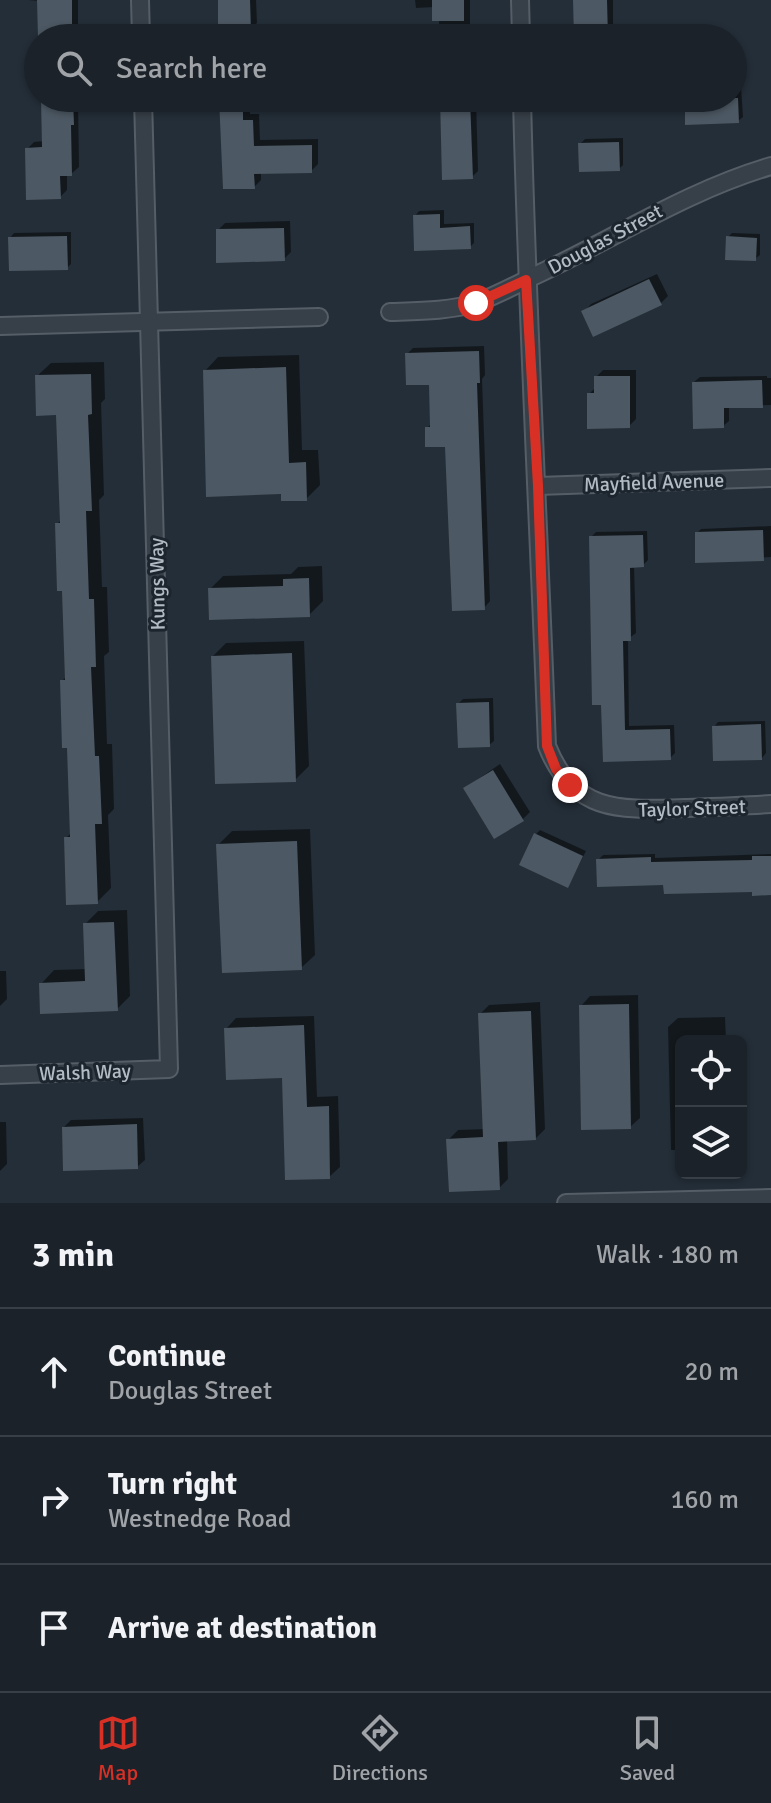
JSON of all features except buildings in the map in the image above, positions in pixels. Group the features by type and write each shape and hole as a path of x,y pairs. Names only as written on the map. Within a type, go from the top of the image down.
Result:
{"street":[{"path":"140,0 141,24"},
{"path":"520,0 521,24"},
{"name":"Kungs Way","path":"144,112 169,1069"},
{"path":"522,112 526,280 538,486"},
{"name":"Douglas Street","path":"390,312 439,310 476,303 575,257 671,204 734,176 771,166"},
{"path":"0,326 319,317"},
{"name":"Mayfield Avenue","path":"538,486 771,478"},
{"name":"Taylor Street","path":"538,486 547,746 556,769 570,785 600,803 628,810 771,804"},
{"name":"Walsh Way","path":"0,1075 169,1069"},
{"path":"566,1203 771,1198"}],"route":[{"path":"476,303 526,280 538,486 547,746 556,769 570,785"}]}
